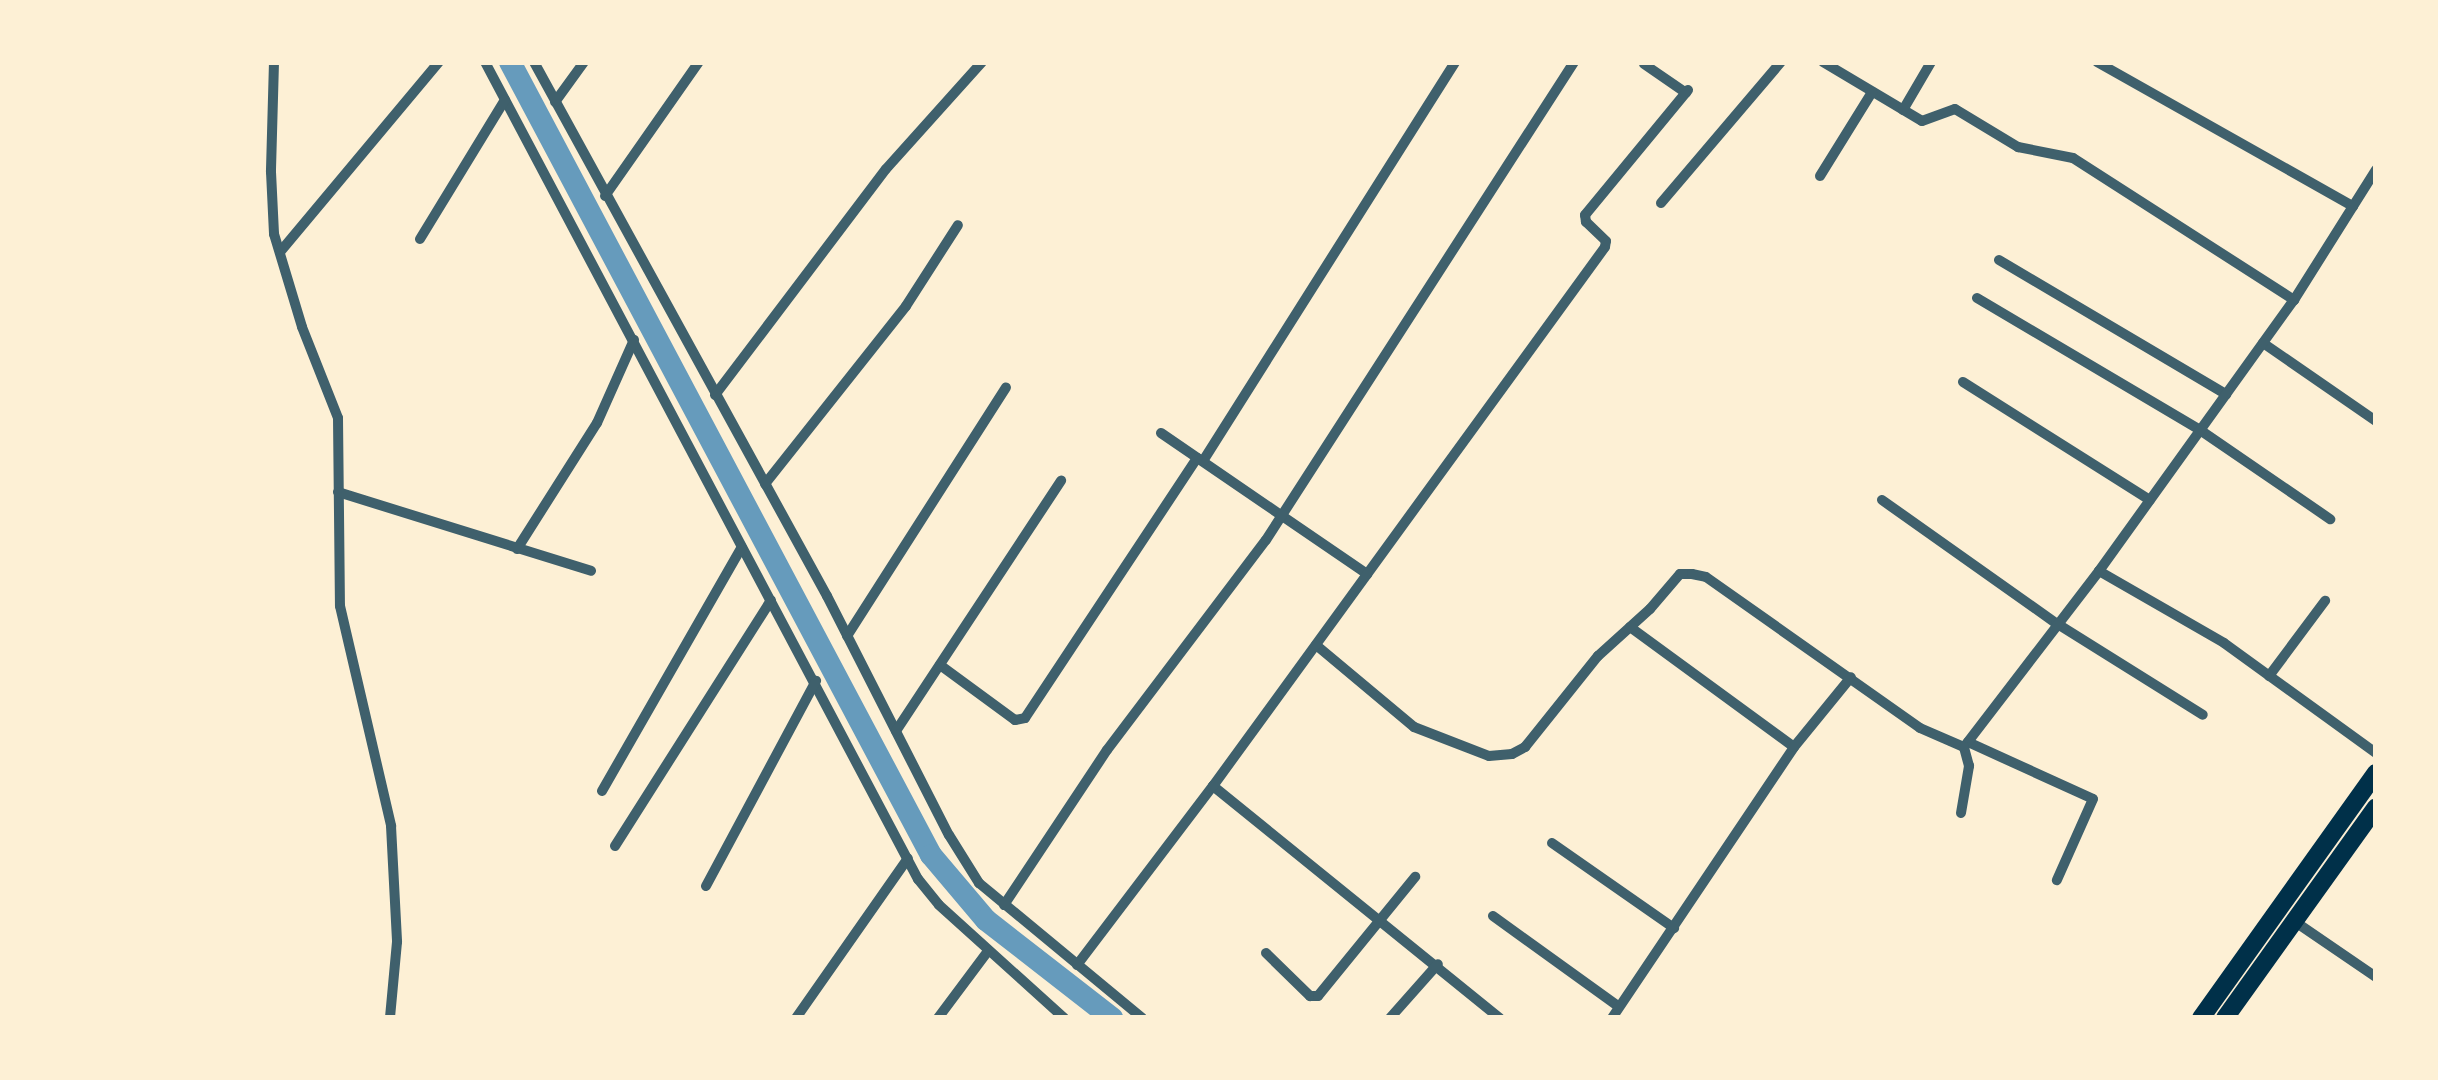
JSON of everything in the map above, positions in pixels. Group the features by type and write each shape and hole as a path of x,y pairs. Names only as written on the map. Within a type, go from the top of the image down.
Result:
{"main road":[{"path":"2201,1018 2376,773"},
{"path":"2224,1018 2376,806"}],"street":[{"path":"274,62 270,172 280,252 302,328 338,418 340,606 392,826 398,942 390,1018"},
{"path":"280,252 439,62"},
{"path":"485,62 908,858 939,905 1064,1018"},
{"path":"534,62 978,883 1142,1018"},
{"path":"555,102 584,62"},
{"path":"605,196 700,62"},
{"path":"714,394 886,169 982,62"},
{"path":"940,665 1015,720 1025,718 1200,460 1455,62"},
{"path":"1004,905 1108,750 1183,655 1282,515 1574,62"},
{"path":"1661,203 1781,62"},
{"path":"1823,62 1922,122 1955,109 2018,147 2073,158 2294,300"},
{"path":"1903,110 1931,62"},
{"path":"2097,62 2353,206"},
{"path":"1077,965 1213,786 1604,246 1606,241 1586,222 1585,215 1687,92 1644,64"},
{"path":"1820,176 1872,92"},
{"path":"420,239 505,100"},
{"path":"1961,813 1969,766 1966,744 2099,571 2294,300 2376,170"},
{"path":"764,484 906,306 958,225"},
{"path":"1999,260 2226,394"},
{"path":"1977,298 2200,430 2330,519"},
{"path":"517,549 597,423 634,340"},
{"path":"2263,343 2376,421"},
{"path":"1964,382 2150,500"},
{"path":"847,636 1006,387"},
{"path":"1161,433 1366,574"},
{"path":"896,731 1060,481"},
{"path":"338,492 591,571"},
{"path":"1882,500 2056,623 2204,715"},
{"path":"602,791 742,547"},
{"path":"2099,571 2224,643 2376,753"},
{"path":"1316,645 1414,727 1489,756 1512,754 1525,747 1598,656 1680,574 1706,576 1920,728 2093,798 2058,880"},
{"path":"616,846 771,600"},
{"path":"2269,676 2325,600"},
{"path":"1630,627 1794,747"},
{"path":"1612,1018 1794,747 1850,677"},
{"path":"706,886 816,682"},
{"path":"1213,786 1438,964 1500,1018"},
{"path":"1552,843 1674,928"},
{"path":"796,1018 908,858"},
{"path":"1266,953 1310,996 1318,996 1415,877"},
{"path":"1493,916 1620,1007"},
{"path":"2294,921 2376,977"},
{"path":"938,1018 988,951"},
{"path":"1390,1018 1438,964"},
{"path":"1039,1018 1049,1004"}],"waterway":[{"path":"510,62 931,855 986,920 1112,1018"}]}
